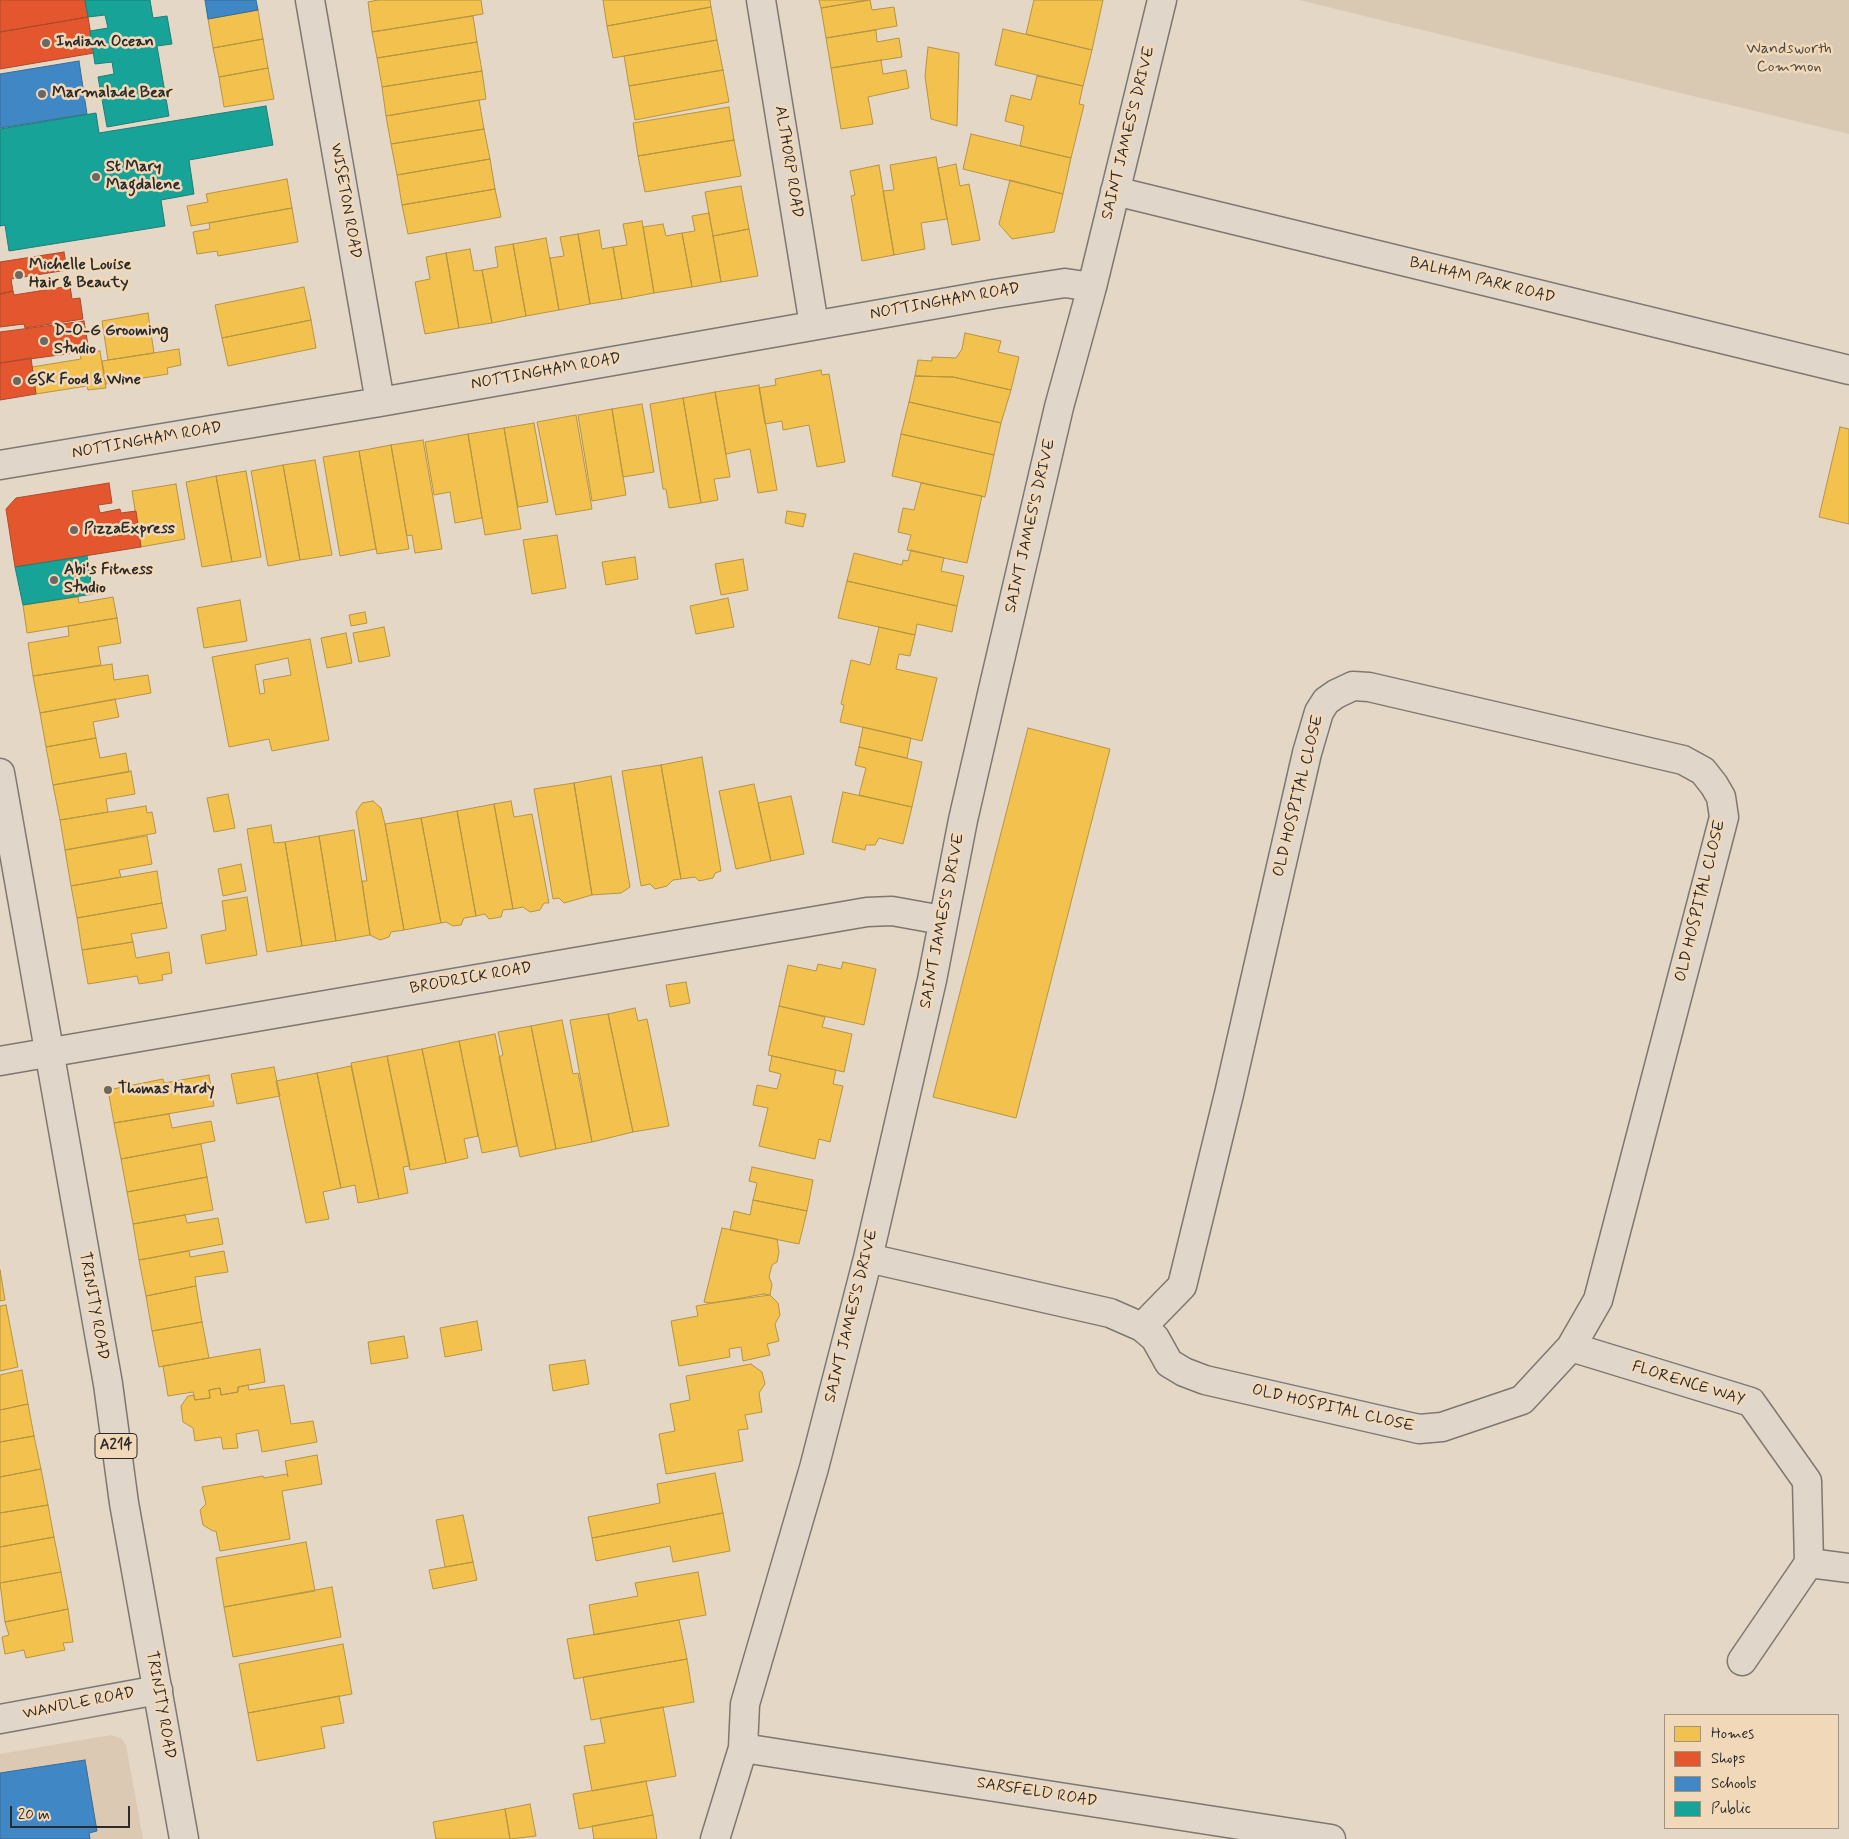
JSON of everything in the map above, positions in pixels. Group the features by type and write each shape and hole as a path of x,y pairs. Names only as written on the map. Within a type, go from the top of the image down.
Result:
{"main road":[{"name":"WISETON ROAD","path":"310,0 380,402"},
{"name":"ALTHORP ROAD","path":"761,0 814,325"},
{"name":"SAINT JAMES'S DRIVE","path":"715,1839 743,1748 745,1704 814,1468 868,1258 932,980 942,920 967,801 1059,406 1092,287 1162,0"},
{"name":"BALHAM PARK ROAD","path":"1115,191 1849,370"},
{"name":"NOTTINGHAM ROAD","path":"0,465 380,402 814,325 1065,283 1092,287"},
{"name":"OLD HOSPITAL CLOSE","path":"868,1258 1110,1313 1142,1327 1155,1338 1169,1363 1184,1372 1205,1380 1419,1428 1442,1427 1522,1400 1571,1347 1598,1300 1724,817 1721,797 1703,771 1683,760 1361,686 1353,686 1326,701 1319,712 1305,763 1229,1094 1182,1286 1142,1327"},
{"name":"TRINITY ROAD","path":"0,773 108,1384 124,1503 184,1839"},
{"name":"BRODRICK ROAD","path":"0,1061 690,940 867,912 892,911 942,920"},
{"name":"FLORENCE WAY","path":"1571,1347 1750,1402 1807,1481 1809,1563"},
{"path":"1742,1661 1809,1563 1849,1568"},
{"name":"WANDLE ROAD","path":"0,1720 158,1690"},
{"name":"SARSFELD ROAD","path":"743,1748 1331,1839"}],"shaded area":[{"path":"111,1735 122,1739 126,1745 143,1839 0,1839 0,1754"}],"green space":[{"name":"Wandsworth Common","path":"1299,0 1849,0 1849,134"}],"building: Homes":[{"path":"378,0 481,0 483,14 372,32 368,2"},
{"path":"603,0 710,0 711,7 607,26"},
{"path":"819,0 868,0 821,8"},
{"path":"870,0 872,10 894,7 897,26 826,38 821,8"},
{"path":"1034,0 1103,0 1092,50 1026,34"},
{"path":"711,7 717,40 613,58 607,26"},
{"path":"258,10 263,39 213,48 208,19"},
{"path":"473,16 477,42 377,58 372,32"},
{"path":"1003,29 1092,50 1083,86 995,65"},
{"path":"876,30 877,42 899,38 902,57 831,68 826,38"},
{"path":"263,39 268,68 219,77 213,48"},
{"path":"717,40 723,70 629,86 624,56"},
{"path":"477,42 482,71 382,87 377,58"},
{"path":"928,47 959,53 957,126 931,119 925,76"},
{"path":"881,60 883,74 906,70 909,88 868,97 873,124 841,129 831,68"},
{"path":"268,68 274,99 224,107 219,77"},
{"path":"723,70 729,102 635,120 629,86"},
{"path":"482,71 486,99 386,116 382,87"},
{"path":"1037,76 1083,86 1079,104 1084,105 1071,158 1020,146 1024,126 1005,121 1011,95 1031,100"},
{"path":"479,100 484,129 391,144 386,116"},
{"path":"729,107 734,140 638,156 633,123"},
{"path":"484,129 490,159 397,175 391,144"},
{"path":"971,134 1071,158 1063,194 963,169"},
{"path":"734,140 741,176 645,192 638,156"},
{"path":"936,157 947,219 921,223 925,249 894,255 883,191 894,190 890,165"},
{"path":"490,159 495,189 402,205 397,175"},
{"path":"956,164 960,186 969,184 980,240 952,245 938,168"},
{"path":"879,165 894,255 862,261 851,196 855,195 850,171"},
{"path":"287,179 292,208 191,226 187,206 208,202 206,194"},
{"path":"1010,180 1063,194 1054,232 1012,239 999,224"},
{"path":"741,186 749,229 713,236 705,192"},
{"path":"495,189 501,217 408,234 402,205"},
{"path":"292,208 298,242 218,256 217,251 197,254 193,232 210,229 209,223"},
{"path":"709,213 721,282 692,287 682,233 695,231 692,216"},
{"path":"642,221 654,293 622,299 613,247 627,245 623,224"},
{"path":"663,224 666,236 682,233 692,287 654,293 643,227"},
{"path":"749,229 758,276 721,282 713,236"},
{"path":"599,230 602,249 613,247 622,299 590,304 578,234"},
{"path":"578,234 590,304 559,310 550,258 564,256 560,237"},
{"path":"546,238 559,310 526,316 513,244"},
{"path":"513,244 526,316 492,323 482,270 498,267 495,247"},
{"path":"470,249 474,271 482,270 492,323 459,328 446,253"},
{"path":"446,253 459,328 425,334 415,282 430,279 426,257"},
{"path":"304,287 311,320 222,338 215,305"},
{"path":"148,313 154,353 108,360 102,321"},
{"path":"311,320 316,348 228,366 222,338"},
{"path":"965,333 1001,341 998,352 1019,357 1011,390 953,377 915,376 918,360 932,361 932,357 956,358 962,349"},
{"path":"179,349 181,365 167,368 168,374 106,384 102,361"},
{"path":"100,351 106,388 88,390 87,386 36,394 32,367 81,359 80,354"},
{"path":"821,370 822,375 829,374 845,462 817,467 809,425 783,430 782,421 765,424 759,388 776,385 775,379"},
{"path":"915,376 953,377 1011,390 1001,423 909,402"},
{"path":"759,385 777,490 758,493 750,449 726,454 715,392"},
{"path":"715,392 730,477 714,479 718,500 701,503 683,398"},
{"path":"683,398 701,503 669,508 666,489 663,489 650,404"},
{"path":"909,402 1001,423 994,455 901,434"},
{"path":"642,404 654,472 623,477 612,409"},
{"path":"612,409 626,495 592,501 578,415"},
{"path":"576,415 592,509 556,515 537,422"},
{"path":"534,423 548,502 518,507 504,428"},
{"path":"1840,427 1849,429 1849,524 1819,517"},
{"path":"504,428 521,529 485,535 468,434"},
{"path":"468,434 482,518 455,523 450,492 434,495 425,442"},
{"path":"901,434 994,455 985,497 892,476"},
{"path":"423,440 442,549 415,553 412,535 407,536 391,445"},
{"path":"391,445 409,549 377,554 359,451"},
{"path":"359,451 376,549 340,556 323,457"},
{"path":"315,460 332,555 300,560 283,465"},
{"path":"283,465 300,560 268,566 251,471"},
{"path":"246,471 261,557 232,562 216,476"},
{"path":"216,476 232,562 202,567 186,482"},
{"path":"921,483 982,496 967,563 907,550 911,535 898,532 903,508 914,510"},
{"path":"176,484 185,539 141,547 132,491"},
{"path":"787,511 806,514 803,527 785,523"},
{"path":"557,535 566,588 532,594 523,540"},
{"path":"911,550 944,558 941,571 964,576 957,606 847,581 854,553 902,565 903,560 908,561"},
{"path":"635,557 638,579 606,585 602,562"},
{"path":"743,559 748,590 721,595 715,564"},
{"path":"847,581 957,606 952,632 917,624 915,635 838,618"},
{"path":"78,597 79,603 113,597 117,618 27,633 23,605"},
{"path":"728,598 734,627 696,634 690,606"},
{"path":"240,600 247,641 204,648 197,608"},
{"path":"365,612 367,623 351,626 349,615"},
{"path":"117,618 121,643 98,647 101,665 33,676 28,643 69,636 68,626"},
{"path":"384,627 390,656 359,662 353,633"},
{"path":"879,627 915,635 910,656 899,654 896,669 937,678 922,741 840,722 844,705 841,704 851,660 870,665"},
{"path":"346,633 352,663 327,668 321,638"},
{"path":"310,639 329,740 272,751 269,739 229,747 212,657","holes":["288,658 291,675 263,680 265,693 260,694 255,665"]},
{"path":"112,664 114,680 148,675 151,693 40,713 33,676"},
{"path":"115,699 119,717 93,722 96,738 46,747 40,713"},
{"path":"863,727 911,738 907,758 859,747"},
{"path":"1028,728 1110,749 1016,1118 933,1097"},
{"path":"96,738 100,758 126,753 129,772 53,785 46,747"},
{"path":"859,747 922,762 912,807 859,795 866,768 855,765"},
{"path":"702,757 721,871 715,873 713,878 699,881 695,877 681,879 661,765"},
{"path":"661,765 681,879 673,880 667,886 655,889 650,884 641,886 622,771"},
{"path":"131,771 135,794 106,799 108,812 60,820 53,785"},
{"path":"611,776 630,887 621,893 592,895 574,783"},
{"path":"574,783 592,895 564,903 559,898 553,899 534,789"},
{"path":"754,784 771,861 736,869 719,791"},
{"path":"843,792 912,807 903,844 879,838 875,845 866,845 865,850 832,842"},
{"path":"228,794 235,828 214,832 207,798"},
{"path":"791,796 804,854 771,861 758,803"},
{"path":"373,801 381,808 385,824 404,930 391,932 389,937 380,940 370,935 362,881 367,881 356,812 362,803"},
{"path":"511,801 514,817 532,814 549,903 544,903 540,910 530,912 523,907 513,909 494,804"},
{"path":"494,804 513,909 503,910 501,917 489,919 485,914 476,916 457,811"},
{"path":"146,806 147,813 152,812 156,833 65,850 60,820"},
{"path":"457,811 476,916 464,918 461,925 453,926 446,922 441,923 421,818"},
{"path":"421,818 441,923 404,930 385,824"},
{"path":"271,825 274,843 285,842 302,946 267,952 247,829"},
{"path":"354,830 370,935 336,941 319,836"},
{"path":"147,836 152,864 119,870 121,877 71,886 65,850"},
{"path":"319,836 336,941 302,946 285,842"},
{"path":"241,864 246,891 223,896 218,869"},
{"path":"157,871 162,903 77,918 71,886"},
{"path":"247,897 257,955 206,964 201,935 226,930 222,901"},
{"path":"162,903 167,928 131,934 133,942 82,950 77,918"},
{"path":"133,942 136,958 169,952 172,973 162,975 163,980 139,984 137,976 88,984 82,950"},
{"path":"843,962 876,969 864,1025 779,1006 788,965 816,971 818,964 841,969"},
{"path":"686,982 690,1003 670,1007 666,985"},
{"path":"779,1006 825,1017 822,1027 852,1034 844,1072 768,1055"},
{"path":"635,1008 638,1021 647,1019 669,1126 633,1132 608,1014"},
{"path":"608,1014 633,1132 592,1142 570,1020"},
{"path":"562,1020 573,1074 578,1073 592,1142 556,1149 531,1026"},
{"path":"531,1026 556,1149 520,1157 499,1057 503,1055 498,1032"},
{"path":"495,1034 517,1146 482,1153 459,1041"},
{"path":"459,1041 478,1136 464,1139 468,1158 446,1163 422,1049"},
{"path":"422,1049 446,1163 410,1170 387,1056"},
{"path":"387,1056 410,1166 403,1167 408,1193 379,1199 351,1063"},
{"path":"772,1056 836,1070 833,1084 843,1086 830,1142 819,1139 815,1159 759,1146 768,1108 753,1105 757,1085 777,1089 781,1074 769,1071"},
{"path":"351,1066 379,1199 358,1203 355,1185 341,1188 317,1073"},
{"path":"274,1067 280,1096 237,1104 231,1074"},
{"path":"317,1073 341,1188 323,1192 329,1219 306,1223 276,1081"},
{"path":"209,1075 214,1106 114,1123 108,1090 163,1079 164,1083"},
{"path":"169,1114 172,1128 211,1121 215,1141 121,1159 114,1123"},
{"path":"201,1144 207,1177 127,1192 121,1159"},
{"path":"752,1167 813,1180 807,1211 753,1200 757,1183 749,1181"},
{"path":"207,1177 213,1210 133,1224 127,1192"},
{"path":"753,1200 807,1211 799,1244 730,1230 734,1211 750,1215"},
{"path":"185,1215 187,1223 218,1218 223,1244 139,1260 133,1224"},
{"path":"722,1228 777,1239 779,1252 777,1262 772,1265 769,1277 772,1284 770,1295 711,1303 704,1302"},
{"path":"189,1251 190,1257 224,1251 228,1272 195,1277 196,1286 146,1296 139,1260"},
{"path":"0,1270 5,1300 0,1301"},
{"path":"196,1286 202,1322 152,1331 146,1296"},
{"path":"764,1294 770,1295 778,1303 780,1315 775,1324 779,1341 767,1344 770,1355 743,1361 741,1347 729,1349 730,1357 679,1366 671,1321 698,1316 696,1306"},
{"path":"6,1305 18,1367 0,1371 0,1306"},
{"path":"477,1321 482,1350 445,1357 440,1328"},
{"path":"202,1322 209,1358 159,1367 152,1331"},
{"path":"404,1336 408,1358 371,1364 368,1342"},
{"path":"260,1349 265,1382 238,1387 238,1392 221,1395 220,1388 209,1390 210,1398 195,1400 193,1392 168,1396 163,1366"},
{"path":"585,1360 589,1384 553,1391 549,1365"},
{"path":"751,1364 762,1372 765,1384 759,1393 762,1412 745,1415 748,1429 738,1430 743,1461 666,1474 659,1434 675,1431 670,1404 690,1400 686,1376"},
{"path":"22,1370 28,1404 0,1410 0,1375"},
{"path":"248,1385 249,1390 284,1385 291,1424 313,1421 317,1442 262,1452 258,1430 236,1434 238,1448 223,1449 221,1437 195,1441 193,1428 183,1422 181,1406 188,1396 194,1395 195,1400 210,1398 209,1390 220,1388 221,1395 238,1392 238,1387"},
{"path":"28,1404 34,1436 0,1442 0,1410"},
{"path":"34,1436 41,1469 0,1477 0,1442"},
{"path":"317,1455 322,1484 282,1491 290,1539 220,1551 216,1531 203,1525 200,1510 206,1504 202,1487 263,1476 264,1478 287,1474 288,1477 285,1461"},
{"path":"41,1469 48,1505 0,1513 0,1477"},
{"path":"715,1473 723,1513 592,1538 588,1517 660,1503 657,1484"},
{"path":"48,1505 54,1537 0,1547 0,1513"},
{"path":"723,1513 730,1551 673,1562 670,1546 596,1561 592,1538"},
{"path":"463,1515 473,1562 445,1567 436,1520"},
{"path":"54,1537 61,1572 0,1583 0,1547"},
{"path":"306,1542 315,1591 224,1607 216,1558"},
{"path":"473,1562 477,1580 433,1589 429,1570"},
{"path":"61,1572 68,1609 5,1622 0,1583"},
{"path":"698,1572 706,1615 594,1635 589,1605 638,1596 635,1583"},
{"path":"332,1587 341,1637 233,1657 224,1607"},
{"path":"68,1609 73,1642 63,1643 65,1650 26,1658 24,1650 5,1654 2,1637 9,1635 5,1622"},
{"path":"679,1620 687,1659 574,1679 567,1639"},
{"path":"343,1644 352,1694 248,1713 239,1664"},
{"path":"687,1659 694,1702 591,1720 583,1677"},
{"path":"339,1696 344,1723 321,1727 325,1748 257,1761 248,1713"},
{"path":"663,1707 676,1776 592,1791 584,1746 605,1743 600,1718"},
{"path":"646,1781 653,1815 579,1829 573,1794"},
{"path":"530,1804 536,1836 510,1839 505,1809"},
{"path":"505,1809 510,1839 436,1839 433,1822"},
{"path":"653,1815 657,1839 594,1839 592,1826"}],"building: Shops":[{"path":"0,0 85,0 88,17 0,32"},
{"name":"Indian Ocean","path":"88,17 94,53 0,69 0,32"},
{"name":"Michelle Louise Hair & Beauty","path":"64,252 67,270 11,279 13,291 0,294 0,262"},
{"path":"70,286 72,299 80,298 83,319 25,328 24,324 0,327 0,294 13,291 14,295"},
{"name":"D-O-G Grooming Studio","path":"84,321 89,351 0,363 0,332"},
{"name":"GSK Food & Wine","path":"31,358 36,394 0,400 0,363"},
{"name":"PizzaExpress","path":"109,483 112,503 98,505 100,513 120,509 121,513 136,511 141,547 15,567 6,509 16,498"}],"building: Schools":[{"path":"205,0 256,0 258,10 208,19"},
{"name":"Marmalade Bear","path":"79,61 87,114 0,128 0,74"},
{"path":"85,1760 97,1831 89,1833 90,1839 0,1839 0,1773"}],"building: Public":[{"path":"85,0 150,0 153,18 167,16 172,44 157,46 169,116 107,127 98,77 114,74 112,62 95,64 90,31 108,28 105,15 88,17"},
{"name":"St Mary Magdalene","path":"266,106 273,145 189,160 194,194 161,200 165,226 9,251 5,225 0,226 0,129 96,113 99,133"},
{"name":"Abi's Fitness Studio","path":"87,556 93,594 23,605 15,567"}],"place":[{"name":"Indian Ocean","path":"46,43"},
{"name":"Marmalade Bear","path":"42,94"},
{"name":"St Mary Magdalene","path":"96,177"},
{"name":"Michelle Louise Hair & Beauty","path":"19,275"},
{"name":"D-O-G Grooming Studio","path":"44,341"},
{"name":"GSK Food & Wine","path":"17,381"},
{"name":"PizzaExpress","path":"74,530"},
{"name":"Abi's Fitness Studio","path":"54,580"},
{"name":"Thomas Hardy","path":"108,1090"}]}
